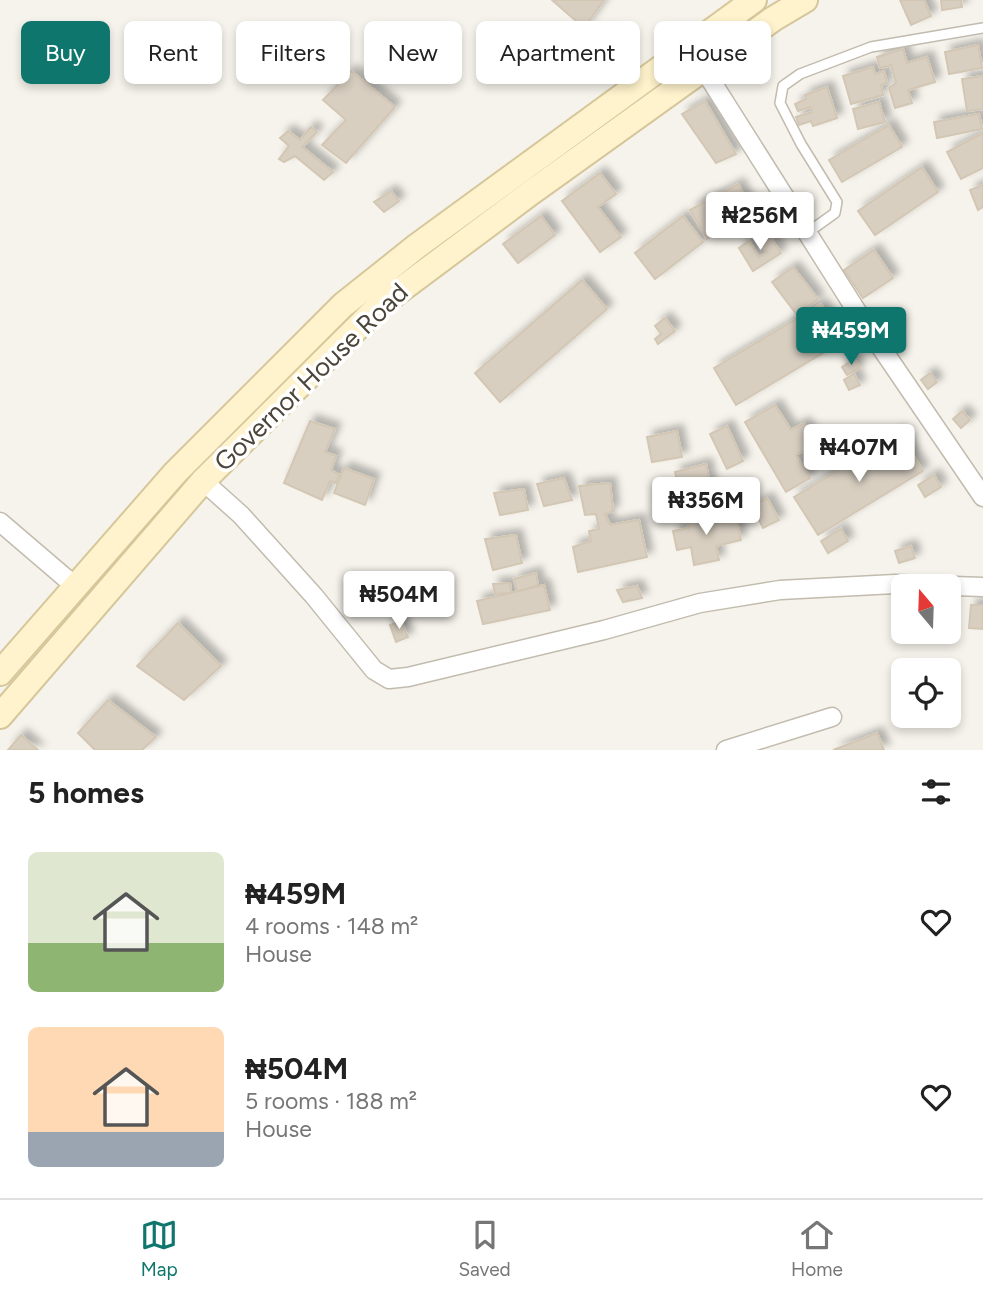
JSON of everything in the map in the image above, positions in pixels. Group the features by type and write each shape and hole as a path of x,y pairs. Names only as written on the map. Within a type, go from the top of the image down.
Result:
{"main road":[{"name":"Governor House Road","path":"725,21 754,0"},
{"name":"Governor House Road","path":"770,21 805,0"},
{"name":"Governor House Road","path":"0,673 175,474 343,305 417,246 654,73"},
{"name":"Governor House Road","path":"0,716 203,481 379,306 681,84"}],"street":[{"path":"713,84 863,321 983,496"},
{"path":"203,481 241,515 314,596 374,670 389,679 408,677 604,630 700,603 780,590 895,584 983,587"},
{"path":"0,522 76,587"},
{"path":"726,750 832,717"}],"lane":[{"path":"807,233 835,213 837,202 801,144 780,103 783,86 800,74 871,47 983,28"}],"building":[{"path":"552,0 604,0 589,21 576,21"},
{"path":"900,0 924,0 931,16 911,25"},
{"path":"941,0 961,0 962,7 942,10"},
{"path":"978,45 982,68 949,74 945,52"},
{"path":"903,49 907,63 927,57 935,82 908,90 912,103 895,108 889,88 896,83 891,65 880,68 877,57"},
{"path":"873,67 875,74 884,71 887,83 881,85 883,95 851,104 843,76"},
{"path":"350,72 395,107 346,163 322,145 346,120 323,100 338,84 350,84"},
{"path":"983,76 983,109 967,111 962,79"},
{"path":"827,87 837,118 813,126 811,121 799,125 796,117 812,112 810,107 798,111 795,104 806,99 805,95"},
{"path":"705,101 736,154 716,163 682,114"},
{"path":"879,102 885,122 858,129 853,109"},
{"path":"979,114 982,129 937,138 934,122"},
{"path":"889,125 902,147 842,182 829,160"},
{"path":"311,127 317,132 302,147 333,172 324,180 295,156 284,162 279,159 289,146 280,138 288,131 300,140"},
{"path":"983,133 983,168 961,179 947,152"},
{"path":"922,167 938,192 875,235 858,211"},
{"path":"600,173 616,194 598,207 621,237 600,252 562,201"},
{"path":"738,184 754,213 707,239 690,210"},
{"path":"983,185 983,207 978,210 970,190"},
{"path":"391,191 399,201 384,212 374,202"},
{"path":"541,216 555,235 518,263 503,244"},
{"path":"683,216 703,242 655,279 635,253"},
{"path":"767,232 781,253 753,271 739,248 749,241 759,257 767,252 758,238"},
{"path":"874,250 893,278 863,298 844,270"},
{"path":"793,267 818,299 797,315 772,282"},
{"path":"582,280 607,309 500,402 475,373"},
{"path":"821,304 843,341 736,405 714,368"},
{"path":"665,318 675,331 658,344 655,339 661,334 655,326"},
{"path":"854,359 860,368 847,375 842,367"},
{"path":"930,373 937,382 928,389 921,380"},
{"path":"854,374 860,385 849,390 844,380"},
{"path":"775,405 791,430 804,423 816,444 796,455 810,478 786,492 745,422"},
{"path":"962,411 970,420 961,428 953,419"},
{"path":"310,421 335,429 325,452 336,456 331,470 339,475 336,483 330,481 322,500 284,483"},
{"path":"727,426 743,461 727,469 710,434"},
{"path":"677,431 682,457 652,462 647,437"},
{"path":"900,433 923,471 818,535 794,497"},
{"path":"706,464 712,493 682,500 675,472"},
{"path":"344,468 374,479 365,505 334,493"},
{"path":"934,475 941,487 925,497 918,485"},
{"path":"564,478 572,500 544,506 537,484"},
{"path":"610,483 613,511 605,514 610,525 639,520 647,557 578,572 573,547 591,541 589,531 599,529 596,514 585,515 579,486"},
{"path":"524,489 528,510 500,515 494,493"},
{"path":"767,498 779,520 763,528 752,506"},
{"path":"704,510 707,523 736,517 741,540 716,546 719,560 694,565 691,547 677,550 673,531 689,528 686,514"},
{"path":"841,529 848,541 828,553 821,541"},
{"path":"516,535 522,563 493,570 485,539"},
{"path":"911,546 915,558 899,563 895,551"},
{"path":"536,573 538,585 517,592 514,579"},
{"path":"510,583 511,593 495,594 493,584"},
{"path":"544,585 550,610 483,624 477,601"},
{"path":"637,586 642,598 623,602 617,590"},
{"path":"971,605 983,605 983,629 969,628"},
{"path":"401,621 408,637 396,642 390,625"},
{"path":"178,623 221,666 184,700 137,666"},
{"path":"108,700 156,737 142,750 95,750 78,733"},
{"path":"877,733 884,750 833,750"},
{"path":"21,735 38,750 8,750"}]}
